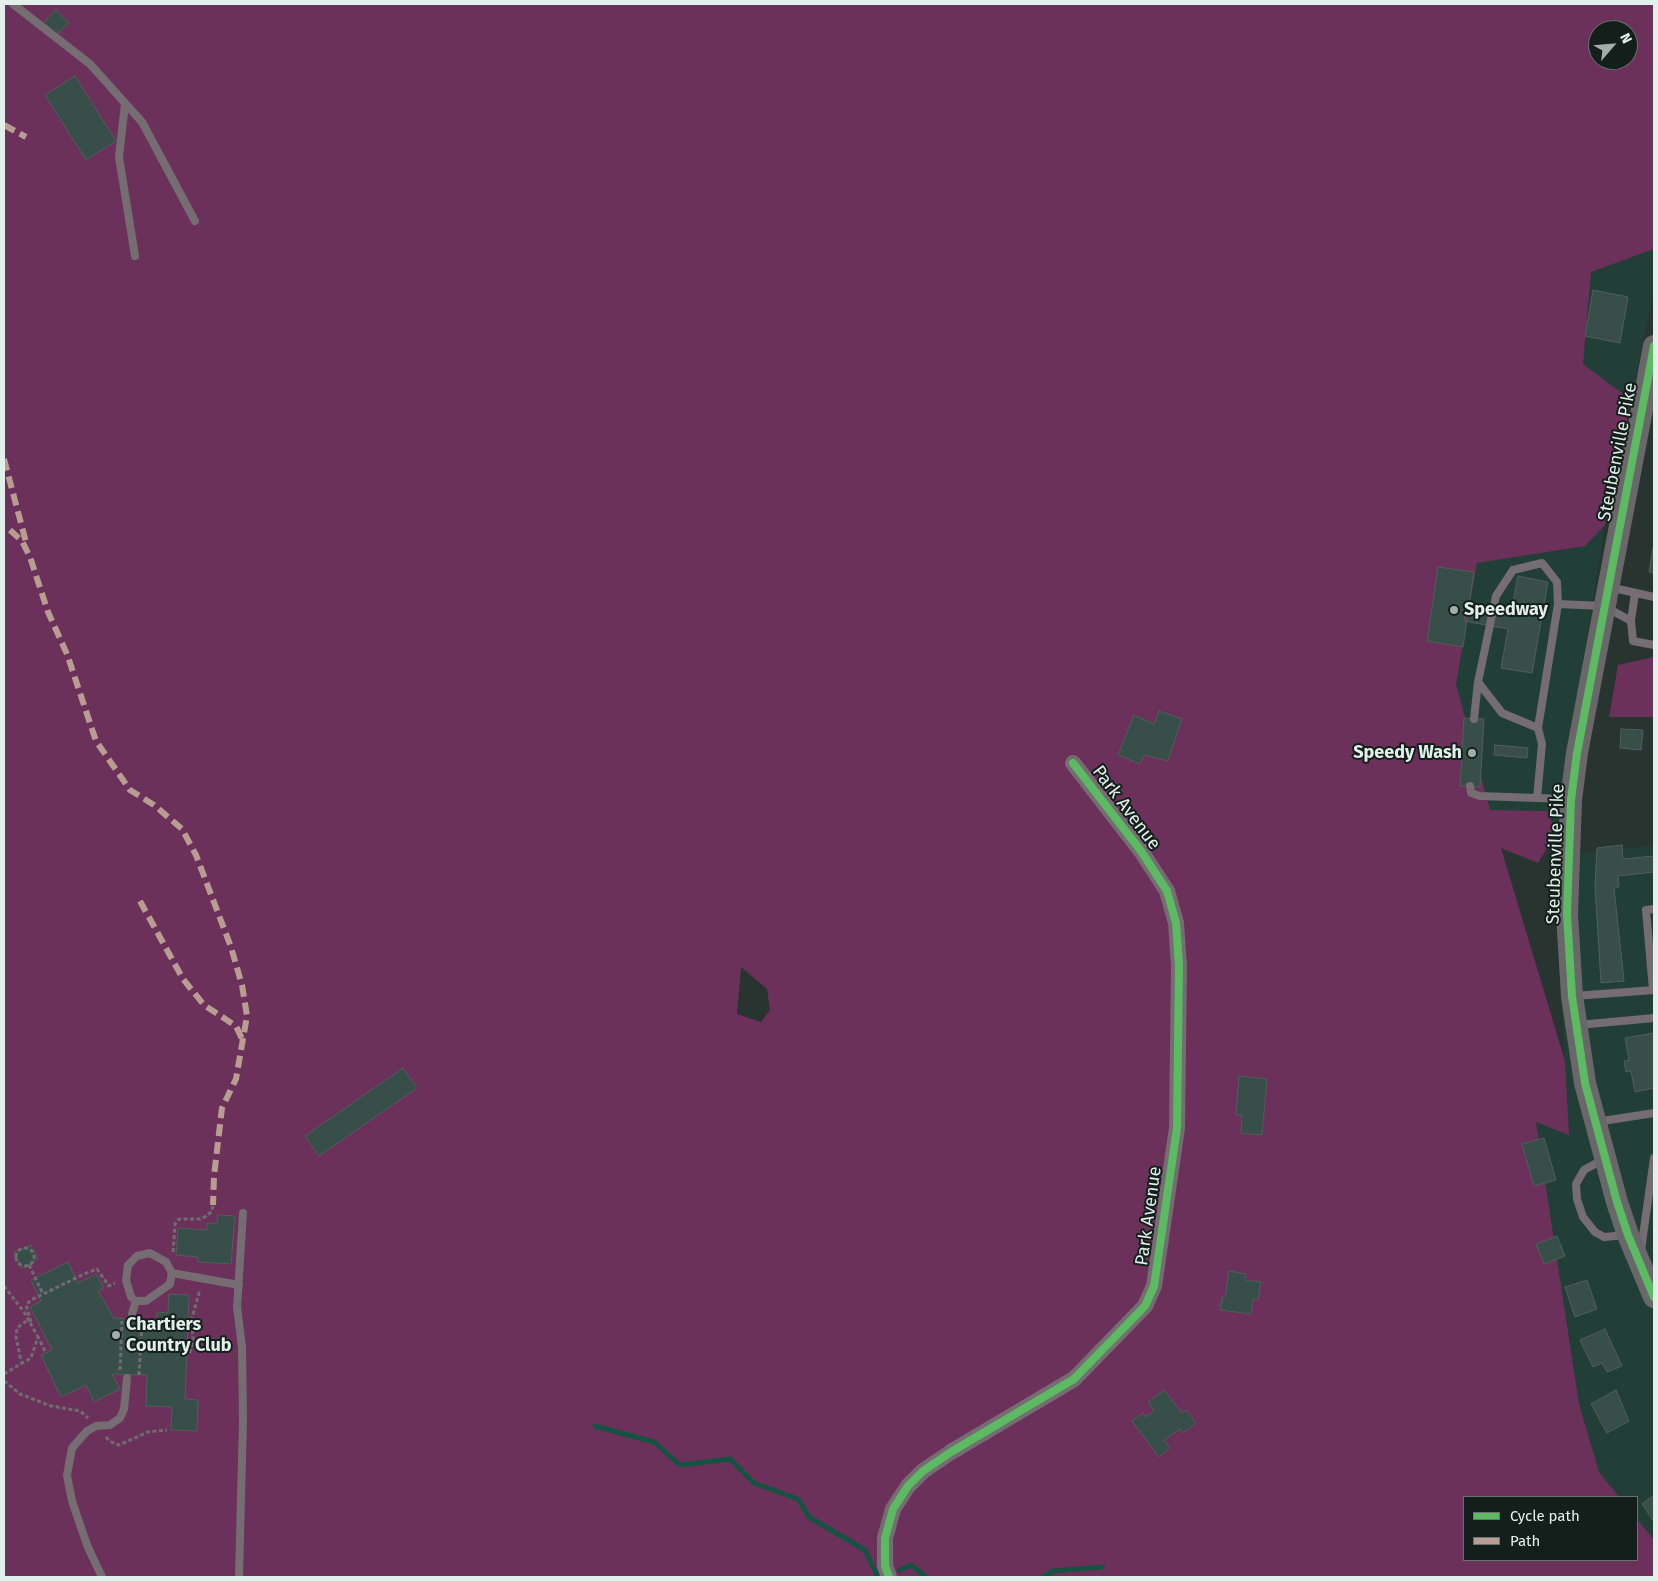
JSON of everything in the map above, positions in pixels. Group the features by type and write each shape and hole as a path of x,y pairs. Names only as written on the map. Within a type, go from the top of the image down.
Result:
{"main road":[{"name":"Steubenville Pike","path":"1654,346 1606,596 1570,800 1567,914 1572,996 1585,1083 1604,1159 1628,1235 1654,1297"}],"street":[{"name":"Park Avenue","path":"889,1577 885,1566 885,1538 894,1509 908,1486 923,1471 951,1452 1074,1378 1145,1306 1154,1286 1177,1128 1179,966 1176,923 1167,891 1141,851 1073,763"}],"lane":[{"path":"13,4 90,64 142,122 194,221"},
{"path":"125,104 119,157 136,256"},
{"path":"1474,719 1478,682 1496,596 1513,570 1542,563 1557,582 1558,604 1538,728 1542,744 1537,798"},
{"path":"1634,593 1631,621 1633,641 1654,644"},
{"path":"1558,604 1634,593 1654,597"},
{"path":"1606,596 1631,621"},
{"path":"1478,682 1502,713 1538,728"},
{"path":"1470,786 1471,793 1480,796 1570,800"},
{"path":"1572,996 1654,990 1646,910 1654,909"},
{"path":"1576,1025 1654,1018"},
{"path":"1594,1122 1654,1112"},
{"path":"1639,1264 1654,1158"},
{"path":"1604,1159 1584,1170 1576,1184 1577,1199 1583,1217 1595,1232 1604,1237 1628,1235"},
{"path":"239,1577 243,1411 242,1347 237,1307 243,1212"},
{"path":"150,1253 166,1262 172,1273 170,1284 134,1308 126,1280 128,1265 137,1256 150,1253"},
{"path":"172,1273 238,1285"},
{"path":"102,1577 75,1508 67,1475 72,1448 87,1431 96,1426 110,1425 120,1418 124,1409 128,1378"}],"path":[{"path":"26,1247 33,1252 34,1261 29,1265 23,1266 18,1262 16,1254 20,1249 26,1247"},
{"path":"29,1265 43,1294"},
{"path":"46,1353 30,1321 26,1305 31,1300 97,1269 109,1286 126,1280"},
{"path":"4,1286 30,1321"},
{"path":"126,1390 119,1380 122,1316 134,1308 142,1316 139,1383"},
{"path":"22,1365 16,1337 17,1328 30,1321"},
{"path":"4,1374 31,1358 38,1338"},
{"path":"4,1381 20,1394 35,1400 80,1411 109,1441 119,1445 148,1432 167,1430"}],"shaded area":[{"path":"4,4 1654,4 1654,249 1591,272 1583,364 1626,396 1629,454 1605,525 1585,546 1477,563 1456,684 1490,810 1547,811 1556,833 1538,863 1501,848 1565,1061 1569,1135 1536,1122 1579,1404 1599,1472 1618,1496 1463,1496 1463,1561 1638,1561 1638,1520 1654,1540 1654,1577 4,1577","holes":["741,967 767,989 770,1010 761,1022 737,1014"]},
{"path":"1654,213 1654,290 1627,417 1577,378 1585,261"},
{"path":"1605,525 1556,833 1547,811 1455,810 1430,545 1574,526"},
{"path":"1654,657 1654,717 1609,717 1618,665"},
{"path":"1654,845 1654,1577 1638,1561 1638,1496 1580,1496 1484,1094 1565,1061 1553,852 1586,853"}],"building":[{"path":"56,10 69,23 56,35 43,23"},
{"path":"75,76 116,141 86,160 45,95"},
{"path":"1593,290 1628,297 1620,343 1585,336"},
{"path":"1654,542 1654,573 1649,572"},
{"path":"1438,567 1474,572 1463,647 1427,641"},
{"path":"1518,576 1548,582 1532,673 1501,668 1508,629 1464,621 1467,604 1511,612"},
{"path":"1159,711 1182,719 1168,761 1144,755 1140,764 1118,755 1134,715 1154,724"},
{"name":"Speedy Wash","path":"1464,718 1484,719 1480,787 1460,786"},
{"path":"1621,729 1643,730 1641,750 1620,748"},
{"path":"1495,745 1528,748 1527,758 1494,755"},
{"path":"1622,845 1623,859 1654,856 1654,872 1618,876 1619,887 1614,888 1624,981 1601,983 1595,887 1597,848"},
{"path":"1654,1033 1654,1088 1635,1092 1631,1071 1626,1072 1624,1061 1629,1060 1625,1038"},
{"path":"403,1068 417,1088 319,1156 305,1136"},
{"path":"1239,1076 1267,1079 1262,1135 1241,1133 1242,1115 1236,1115"},
{"path":"1544,1138 1556,1180 1534,1186 1522,1144"},
{"path":"218,1215 235,1216 231,1264 198,1262 198,1257 176,1255 178,1228 207,1230 207,1223 217,1224"},
{"path":"1557,1236 1565,1256 1544,1264 1536,1244"},
{"path":"31,1245 38,1259 22,1268 14,1253"},
{"name":"Chartiers Country Club","path":"68,1262 78,1283 96,1274 104,1288 98,1291 114,1318 157,1320 157,1312 168,1313 169,1294 189,1295 185,1399 198,1400 197,1431 171,1430 172,1407 146,1406 147,1375 112,1374 120,1389 94,1402 86,1385 61,1397 41,1355 52,1350 30,1307 41,1301 31,1280"},
{"path":"1229,1271 1246,1274 1245,1280 1261,1282 1258,1300 1253,1299 1251,1314 1220,1310 1222,1297 1225,1297"},
{"path":"1587,1280 1597,1309 1575,1317 1565,1287"},
{"path":"1605,1329 1622,1366 1607,1372 1602,1363 1593,1367 1580,1340"},
{"path":"1164,1390 1182,1413 1186,1410 1196,1423 1183,1433 1180,1429 1164,1440 1170,1448 1159,1457 1132,1421 1143,1413 1146,1417 1154,1411 1148,1402"},
{"path":"1616,1390 1629,1421 1607,1433 1591,1404"},
{"path":"1654,1495 1654,1522 1642,1504"}],"waterway":[{"path":"595,1426 654,1442 680,1465 730,1459 754,1483 798,1499 809,1517 865,1550 878,1577"},
{"path":"900,1570 911,1565 926,1577"},
{"path":"1043,1577 1053,1571 1102,1567"}],"marked path":[{"path":"4,125 26,137"},
{"path":"4,459 27,546"},
{"path":"10,530 22,541 30,557 48,612 67,654 96,741 130,790 154,805 182,829 196,855 231,947 242,985 247,1016 236,1079 222,1108 214,1176 213,1205"},
{"path":"140,901 183,979 204,1005 236,1026 243,1041"}],"cycle path":[{"path":"1654,346 1577,753 1571,800 1567,914 1572,996 1585,1083 1617,1202 1628,1235 1654,1297"},
{"path":"889,1577 885,1566 885,1538 893,1509 908,1486 923,1471 951,1452 1074,1379 1145,1306 1154,1286 1177,1128 1179,966 1176,923 1167,891 1141,851 1073,763"}],"place":[{"name":"Speedway","path":"1454,610"},
{"name":"Speedy Wash","path":"1472,753"},
{"name":"Chartiers Country Club","path":"116,1335"}]}
